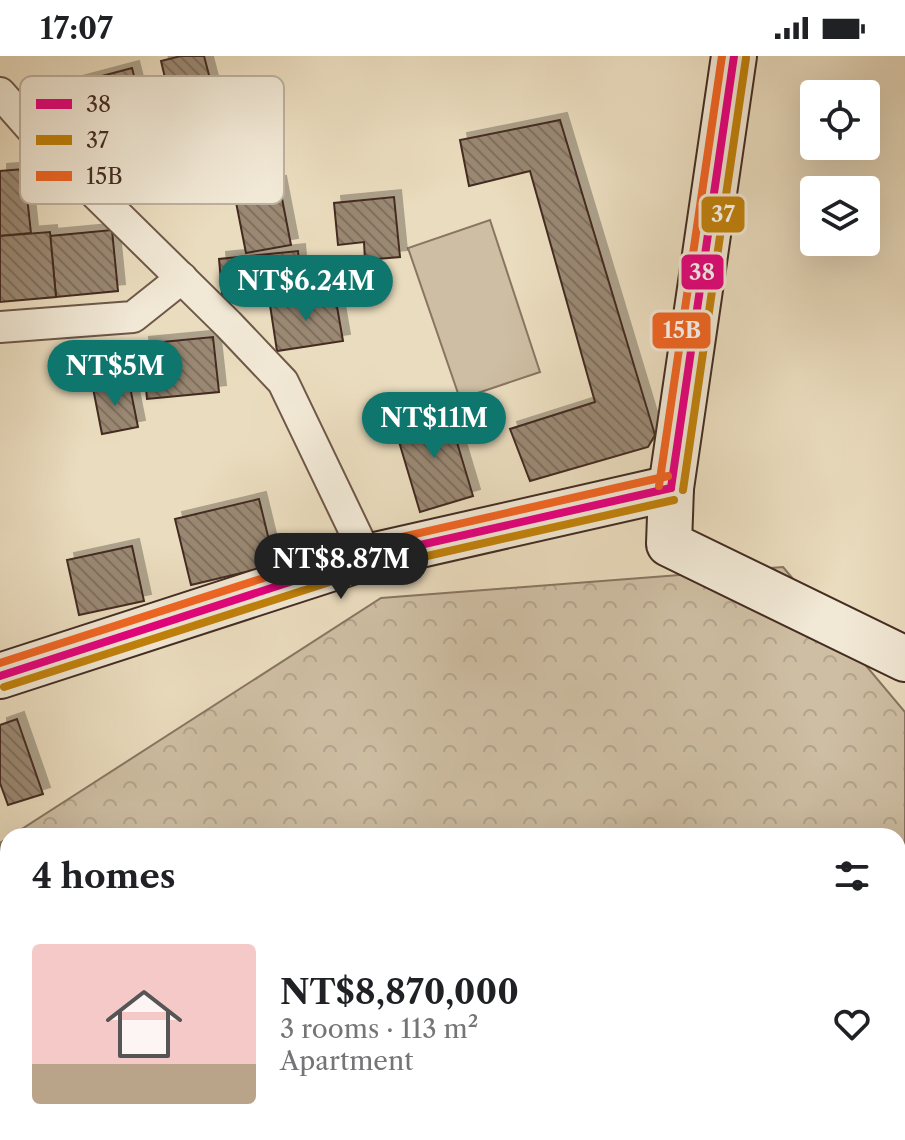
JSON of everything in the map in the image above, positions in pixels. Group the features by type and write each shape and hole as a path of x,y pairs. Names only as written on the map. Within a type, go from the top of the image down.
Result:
{"street":[{"path":"734,56 671,488 669,544 905,659"},
{"path":"0,93 20,116"},
{"path":"106,204 283,382 367,557"},
{"path":"0,327 133,317 182,278"},
{"path":"0,676 367,557 671,488"}],"green space":[{"path":"490,220 540,372 460,399 408,248"},
{"path":"783,567 905,712 905,828 23,828 381,598"}],"building":[{"path":"181,56 204,56 209,76 165,76 161,61"},
{"path":"132,68 134,76 102,76"},
{"path":"560,120 655,435 648,447 530,481 510,429 595,402 530,171 469,186 460,140"},
{"path":"20,169 20,204 28,204 31,233 0,236 0,171"},
{"path":"394,197 400,257 365,260 364,242 338,245 334,203"},
{"path":"236,204 283,204 291,245 246,253"},
{"path":"112,230 118,291 56,297 50,236"},
{"path":"50,232 56,297 0,302 0,236"},
{"path":"298,251 302,295 223,303 219,259"},
{"path":"335,295 343,341 277,351 270,305"},
{"path":"213,337 219,392 147,399 142,344"},
{"path":"129,382 138,427 102,434 93,388"},
{"path":"447,409 473,496 420,512 394,425"},
{"path":"259,499 275,565 191,585 175,519"},
{"path":"132,546 144,601 79,615 67,560"},
{"path":"17,719 43,794 8,805 0,783 0,725"}],"transit line":[{"name":"15B","path":"659,486 722,56"},
{"name":"38","path":"671,488 734,56"},
{"name":"37","path":"683,490 746,58"},
{"name":"15B","path":"0,663 363,546 668,476"},
{"name":"38","path":"0,676 367,557 671,488"},
{"name":"37","path":"4,687 370,569 674,500"}]}
